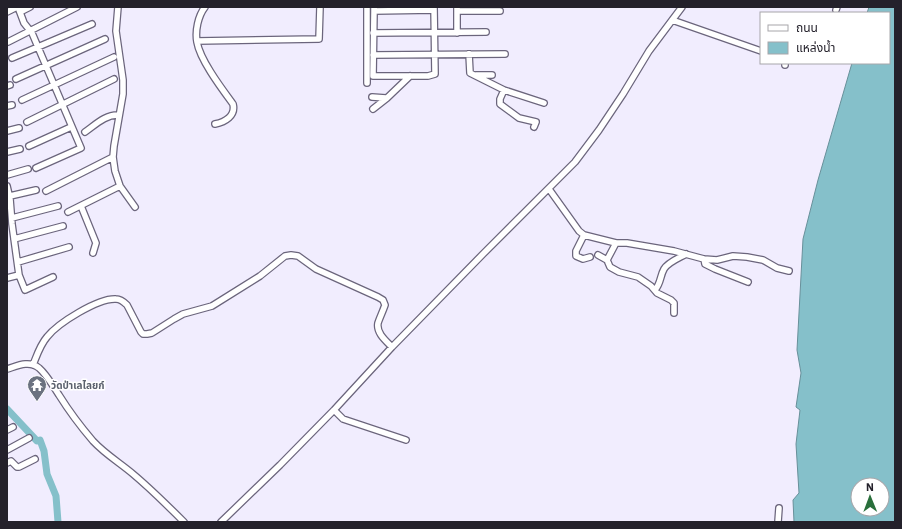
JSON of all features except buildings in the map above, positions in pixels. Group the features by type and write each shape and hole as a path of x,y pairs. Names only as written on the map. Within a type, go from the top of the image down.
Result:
{"street":[{"path":"7,12 30,7"},
{"path":"8,42 77,7"},
{"path":"118,7 116,31 123,80 123,94 113,157 115,171 120,186 135,207"},
{"path":"205,7 202,11 197,27 197,41 202,55 233,104 234,108 226,121 215,124"},
{"path":"197,41 319,40 320,7"},
{"path":"367,7 367,82"},
{"path":"221,522 280,465 334,410 392,347 575,162 623,94 649,51 682,7"},
{"path":"19,9 24,23 32,33 81,148 36,168"},
{"path":"374,9 434,9 435,74 428,76 373,76 374,9"},
{"path":"457,33 457,9 500,11"},
{"path":"672,20 760,51"},
{"path":"12,58 92,24"},
{"path":"373,33 486,32"},
{"path":"16,78 105,39"},
{"path":"469,54 470,73 504,90 544,103"},
{"path":"373,55 505,54"},
{"path":"22,100 114,57"},
{"path":"474,75 492,75"},
{"path":"373,109 410,76"},
{"path":"27,122 114,79"},
{"path":"504,90 500,99 500,104 519,118 536,122 534,127"},
{"path":"372,98 387,98"},
{"path":"85,132 107,117 119,115"},
{"path":"29,146 71,127"},
{"path":"7,131 19,128"},
{"path":"7,152 20,149"},
{"path":"46,191 113,157"},
{"path":"7,175 28,169"},
{"path":"7,186 10,196 14,239 20,275 25,290 53,277"},
{"path":"68,212 120,186"},
{"path":"549,189 578,231 584,235 616,243 627,243 686,254 704,259 717,260 733,256 747,257 763,260 778,268 789,271"},
{"path":"10,196 36,190"},
{"path":"12,218 58,206"},
{"path":"81,206 96,243 93,252"},
{"path":"14,239 63,226"},
{"path":"584,235 576,250 576,256 583,259 590,257"},
{"path":"607,260 616,243"},
{"path":"18,262 69,247"},
{"path":"33,365 39,349 46,338 54,330 80,312 100,302 117,299 124,301 141,332 143,334 147,334 183,314 212,306 260,276 285,256 291,254 298,256 316,269 383,300 385,305 378,323 378,328 380,334 392,347"},
{"path":"655,290 665,268 673,261 686,254"},
{"path":"598,255 607,260 610,267 618,272 638,278 651,286 657,293 671,300 674,303 674,313"},
{"path":"704,259 705,264 748,282"},
{"path":"7,278 20,275"},
{"path":"7,370 21,365 33,365 39,368 94,442 146,486 184,522"},
{"path":"334,410 340,416 352,422 406,440"},
{"path":"7,430 13,427"},
{"path":"7,450 29,438"},
{"path":"7,463 11,461 15,466 19,467 35,459"},
{"path":"778,522 779,508"}],"water":[{"path":"869,7 895,7 895,522 794,522 793,500 799,493 796,444 800,410 796,407 801,373 797,350 803,239 818,180 852,64 890,64 890,12 867,12"}],"waterway":[{"path":"7,409 37,441 40,440 44,451 47,474 56,496 58,522"}],"place":[{"name":"วัดป่าเลไลยก์","path":"37,402"}]}
